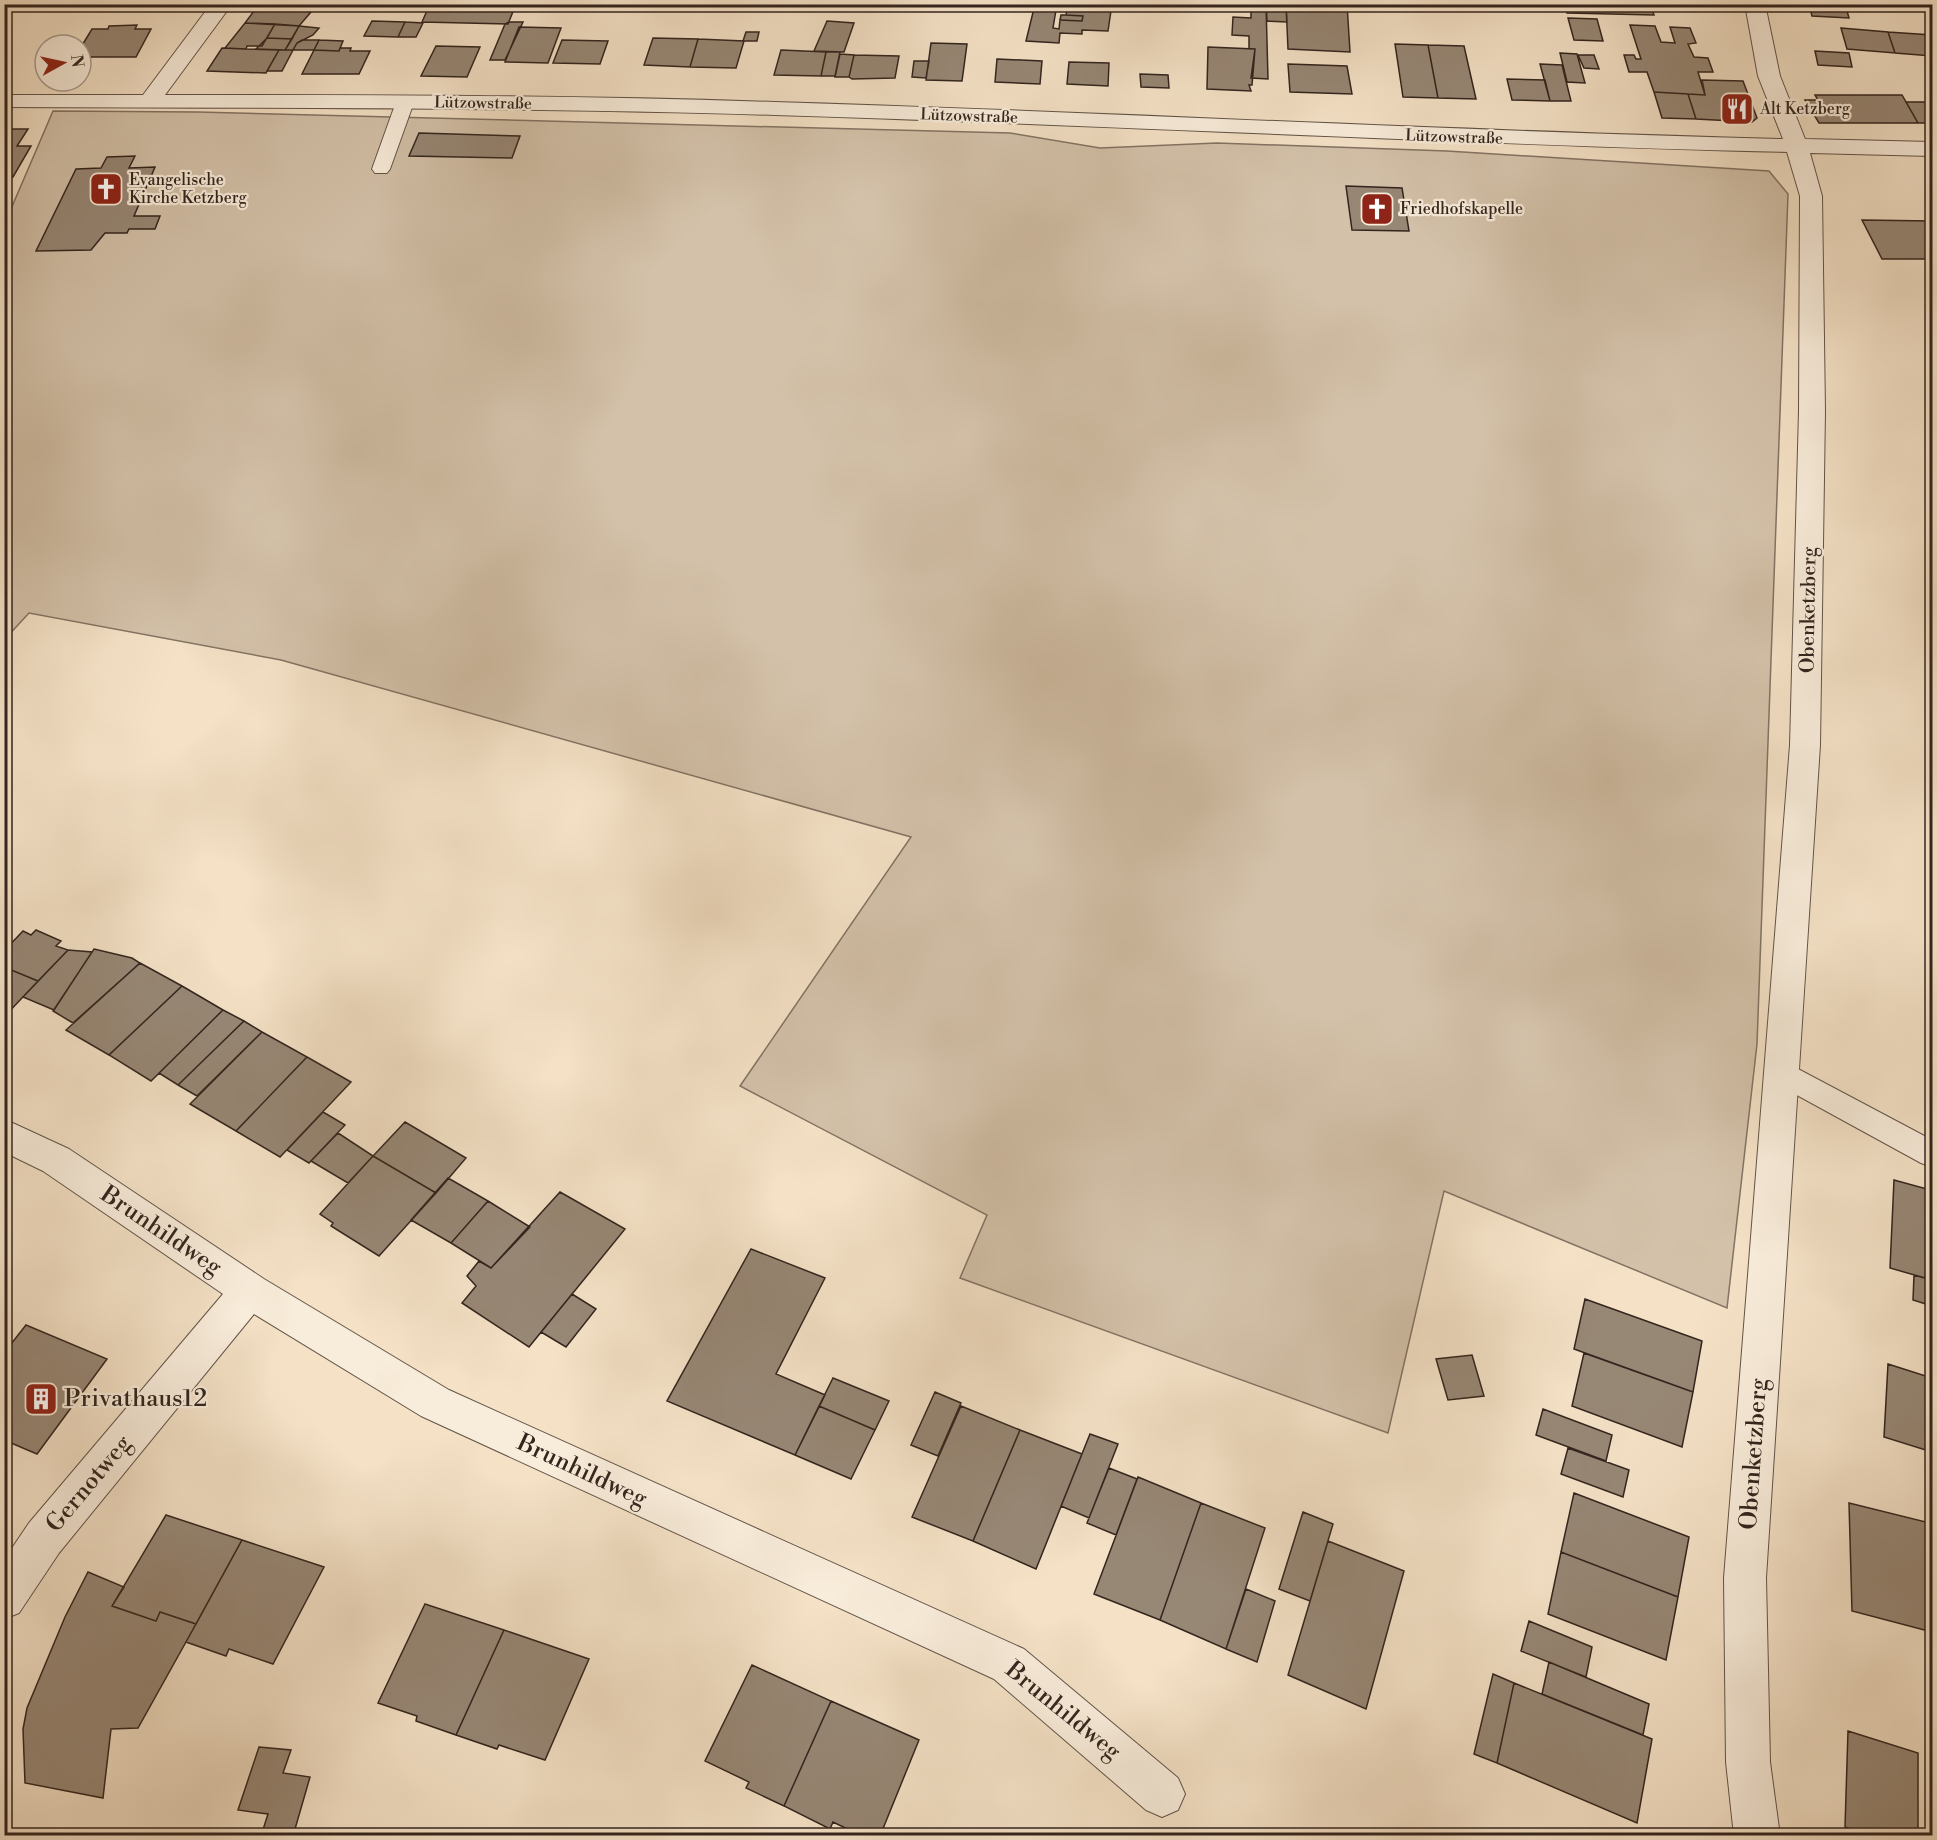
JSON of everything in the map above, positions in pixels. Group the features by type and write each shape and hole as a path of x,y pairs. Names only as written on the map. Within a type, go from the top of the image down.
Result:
{"street":[{"path":"148,102 222,4"},
{"name":"Obenketzberg","path":"1755,4 1768,76 1797,147 1811,196 1812,411 1809,648 1805,745 1745,1578 1748,1762 1757,1836"},
{"name":"Lützowstraße","path":"4,101 405,102 774,108 1412,135 1932,149"},
{"name":"Brunhildweg","path":"4,1134 56,1160 250,1291 435,1403 1009,1664 1162,1794"},
{"name":"Gernotweg","path":"4,1598 44,1538 250,1291"}],"lane":[{"path":"381,169 405,102"},
{"path":"1783,1073 1932,1154"}],"shaded area":[{"path":"53,111 198,112 1010,133 1100,148 1217,143 1447,151 1769,171 1788,194 1757,1044 1727,1308 1444,1191 1388,1433 960,1278 987,1215 740,1086 911,837 281,660 29,613 5,639 5,223"}],"building":[{"path":"125,4 184,4 181,9 122,8"},
{"path":"285,4 309,4 304,11 281,9"},
{"path":"430,4 516,4 508,24 422,22"},
{"path":"1035,4 1057,4 1053,28 1059,29 1060,20 1082,21 1083,16 1066,15 1068,4 1112,4 1108,31 1082,30 1082,34 1060,33 1059,43 1026,41"},
{"path":"1251,4 1266,4 1268,79 1251,78 1255,49 1249,49 1249,36 1232,35 1233,17 1251,18"},
{"path":"1266,4 1286,4 1287,22 1267,21"},
{"path":"1286,4 1347,4 1350,52 1288,49"},
{"path":"1565,4 1650,4 1654,15 1567,13"},
{"path":"1809,4 1845,4 1849,18 1812,16"},
{"path":"257,7 311,12 299,26 245,23"},
{"path":"1061,15 1083,16 1082,21 1060,20"},
{"path":"1568,18 1597,19 1603,41 1574,40"},
{"path":"372,21 405,22 398,37 364,36"},
{"path":"827,21 854,23 844,52 814,51"},
{"path":"405,22 423,23 416,37 398,37"},
{"path":"523,22 505,60 490,60 505,24"},
{"path":"245,23 275,24 262,46 247,46 246,49 225,48"},
{"path":"275,24 299,26 292,39 267,38"},
{"path":"137,25 135,29 151,29 136,57 93,57 93,33 90,33 92,29 108,29 109,26"},
{"path":"1630,25 1655,26 1661,42 1675,43 1670,27 1690,28 1696,43 1688,44 1694,57 1708,58 1713,72 1698,72 1705,95 1654,92 1647,72 1629,72 1624,55 1634,55 1636,59 1641,59"},
{"path":"299,26 319,28 313,35 297,43 293,50 285,50"},
{"path":"519,27 561,28 548,63 505,62"},
{"path":"1841,28 1888,32 1895,53 1847,49"},
{"path":"746,32 759,32 757,41 743,41"},
{"path":"1888,32 1932,35 1932,56 1895,53"},
{"path":"267,38 292,39 285,50 256,49"},
{"path":"653,38 698,39 690,67 644,65"},
{"path":"698,39 744,41 736,68 690,67"},
{"path":"302,40 319,40 314,50 293,50"},
{"path":"319,40 343,41 339,51 314,50"},
{"path":"562,40 608,41 600,64 553,63"},
{"path":"931,43 967,44 962,81 926,80"},
{"path":"1395,44 1428,45 1438,98 1403,97"},
{"path":"1428,45 1464,46 1476,99 1438,98"},
{"path":"436,46 480,47 467,77 421,76"},
{"path":"1208,47 1255,49 1252,85 1249,85 1251,91 1207,89"},
{"path":"222,48 279,50 266,73 207,71"},
{"path":"340,48 351,48 350,51 370,51 359,74 302,74 314,50 339,51"},
{"path":"279,50 293,50 282,71 267,71"},
{"path":"781,50 826,52 821,76 774,75"},
{"path":"1815,51 1849,53 1852,67 1818,65"},
{"path":"826,52 840,52 835,76 821,76"},
{"path":"1560,53 1577,54 1585,83 1567,82"},
{"path":"840,54 854,55 849,77 835,77"},
{"path":"854,55 899,56 895,78 852,79 849,77"},
{"path":"1578,55 1594,55 1599,69 1584,68"},
{"path":"997,59 1042,61 1040,84 995,82"},
{"path":"914,61 929,61 926,78 912,77"},
{"path":"1069,62 1109,63 1108,86 1067,84"},
{"path":"1288,64 1347,66 1352,94 1290,92"},
{"path":"1540,64 1562,65 1571,101 1550,101"},
{"path":"1140,74 1168,75 1169,88 1141,87"},
{"path":"1507,79 1545,80 1550,101 1512,100"},
{"path":"1702,80 1743,81 1757,118 1752,122 1696,119 1688,94 1705,95"},
{"path":"1654,92 1688,94 1696,119 1662,118"},
{"path":"1815,95 1902,95 1918,123 1819,123 1805,100 1818,100"},
{"path":"1906,102 1932,102 1932,123 1918,123"},
{"path":"4,129 28,129 17,146 31,146 13,177 4,177"},
{"path":"419,133 520,136 512,158 409,156"},
{"name":"Evangelische Kirche Ketzberg","path":"135,156 129,168 155,167 134,216 160,216 155,229 129,229 127,233 105,233 91,250 36,251 76,169 101,168 107,157"},
{"name":"Friedhofskapelle","path":"1346,186 1402,188 1409,231 1352,230"},
{"path":"1862,220 1932,221 1932,259 1882,259"},
{"path":"36,930 61,941 56,946 68,950 38,981 4,967 4,951 23,931 31,935"},
{"path":"94,949 132,958 140,963 73,1023 53,1011"},
{"path":"68,950 92,952 54,1010 23,997"},
{"path":"140,963 182,986 109,1055 66,1030"},
{"path":"4,967 38,981 4,1017"},
{"path":"182,986 223,1010 151,1081 109,1055"},
{"path":"223,1010 244,1021 178,1085 159,1073"},
{"path":"244,1021 262,1032 197,1096 178,1085"},
{"path":"262,1032 307,1057 236,1131 190,1104"},
{"path":"307,1057 351,1082 280,1157 236,1131"},
{"path":"323,1112 345,1125 309,1163 287,1150"},
{"path":"405,1122 466,1158 436,1193 373,1156"},
{"path":"338,1133 373,1156 348,1183 311,1161"},
{"path":"373,1156 436,1193 379,1256 331,1226 333,1223 320,1214"},
{"path":"448,1178 488,1201 451,1243 411,1220"},
{"path":"1894,1180 1927,1189 1927,1204 1932,1205 1932,1280 1890,1268"},
{"path":"560,1192 625,1229 529,1347 462,1303 476,1286 467,1276 479,1261 491,1268"},
{"path":"488,1201 530,1227 491,1268 451,1243"},
{"path":"751,1249 825,1278 776,1374 825,1395 795,1455 667,1401"},
{"path":"1914,1275 1932,1280 1932,1306 1913,1300"},
{"path":"572,1294 596,1309 566,1347 541,1332"},
{"path":"1585,1299 1702,1341 1693,1392 1574,1349"},
{"name":"Privathaus12","path":"26,1325 107,1359 37,1454 4,1440 4,1353"},
{"path":"1584,1353 1693,1392 1682,1447 1572,1406"},
{"path":"1472,1355 1484,1396 1448,1400 1436,1359"},
{"path":"1888,1364 1932,1378 1932,1452 1884,1437"},
{"path":"833,1378 889,1401 875,1430 819,1406"},
{"path":"935,1392 961,1403 938,1456 911,1445"},
{"path":"819,1406 875,1430 851,1479 795,1455"},
{"path":"961,1406 1020,1430 973,1541 912,1517"},
{"path":"1543,1409 1612,1435 1606,1461 1536,1435"},
{"path":"1020,1430 1082,1454 1036,1569 973,1541"},
{"path":"1090,1434 1118,1444 1089,1518 1061,1506"},
{"path":"1568,1448 1629,1470 1623,1497 1561,1474"},
{"path":"1109,1468 1137,1479 1116,1535 1087,1523"},
{"path":"1138,1477 1201,1503 1160,1620 1094,1594"},
{"path":"1574,1493 1689,1537 1678,1597 1561,1552"},
{"path":"1201,1503 1265,1528 1226,1649 1160,1620"},
{"path":"1849,1503 1926,1522 1928,1544 1932,1545 1932,1632 1852,1611"},
{"path":"1303,1512 1333,1524 1310,1601 1279,1589"},
{"path":"166,1515 242,1540 196,1624 160,1612 156,1621 112,1606"},
{"path":"242,1540 324,1567 273,1664 229,1649 226,1656 186,1642"},
{"path":"1328,1541 1404,1571 1366,1709 1288,1675"},
{"path":"1561,1552 1678,1597 1666,1660 1548,1614"},
{"path":"88,1572 124,1587 112,1606 156,1621 160,1612 196,1624 138,1728 111,1729 103,1798 25,1783 23,1729 27,1708 65,1617"},
{"path":"1246,1589 1275,1601 1257,1662 1226,1649"},
{"path":"425,1604 504,1630 456,1735 416,1721 417,1716 378,1703"},
{"path":"1529,1621 1592,1647 1586,1677 1521,1651"},
{"path":"504,1630 589,1659 545,1760 499,1745 497,1749 456,1735"},
{"path":"1549,1662 1649,1704 1643,1735 1542,1694"},
{"path":"752,1665 831,1701 784,1806 746,1788 749,1782 705,1761"},
{"path":"1493,1674 1514,1683 1497,1763 1474,1754"},
{"path":"1514,1683 1652,1739 1637,1823 1497,1763"},
{"path":"831,1701 919,1740 880,1836 862,1836 833,1822 830,1829 784,1806"},
{"path":"1848,1731 1918,1753 1918,1836 1871,1836 1845,1827"},
{"path":"259,1747 291,1750 283,1773 310,1777 293,1836 261,1836 268,1814 238,1810"}],"place":[{"name":"Alt Ketzberg","path":"1737,109"},
{"name":"Evangelische Kirche Ketzberg","path":"106,189"},
{"name":"Friedhofskapelle","path":"1377,209"},
{"name":"Privathaus12","path":"41,1399"}]}
